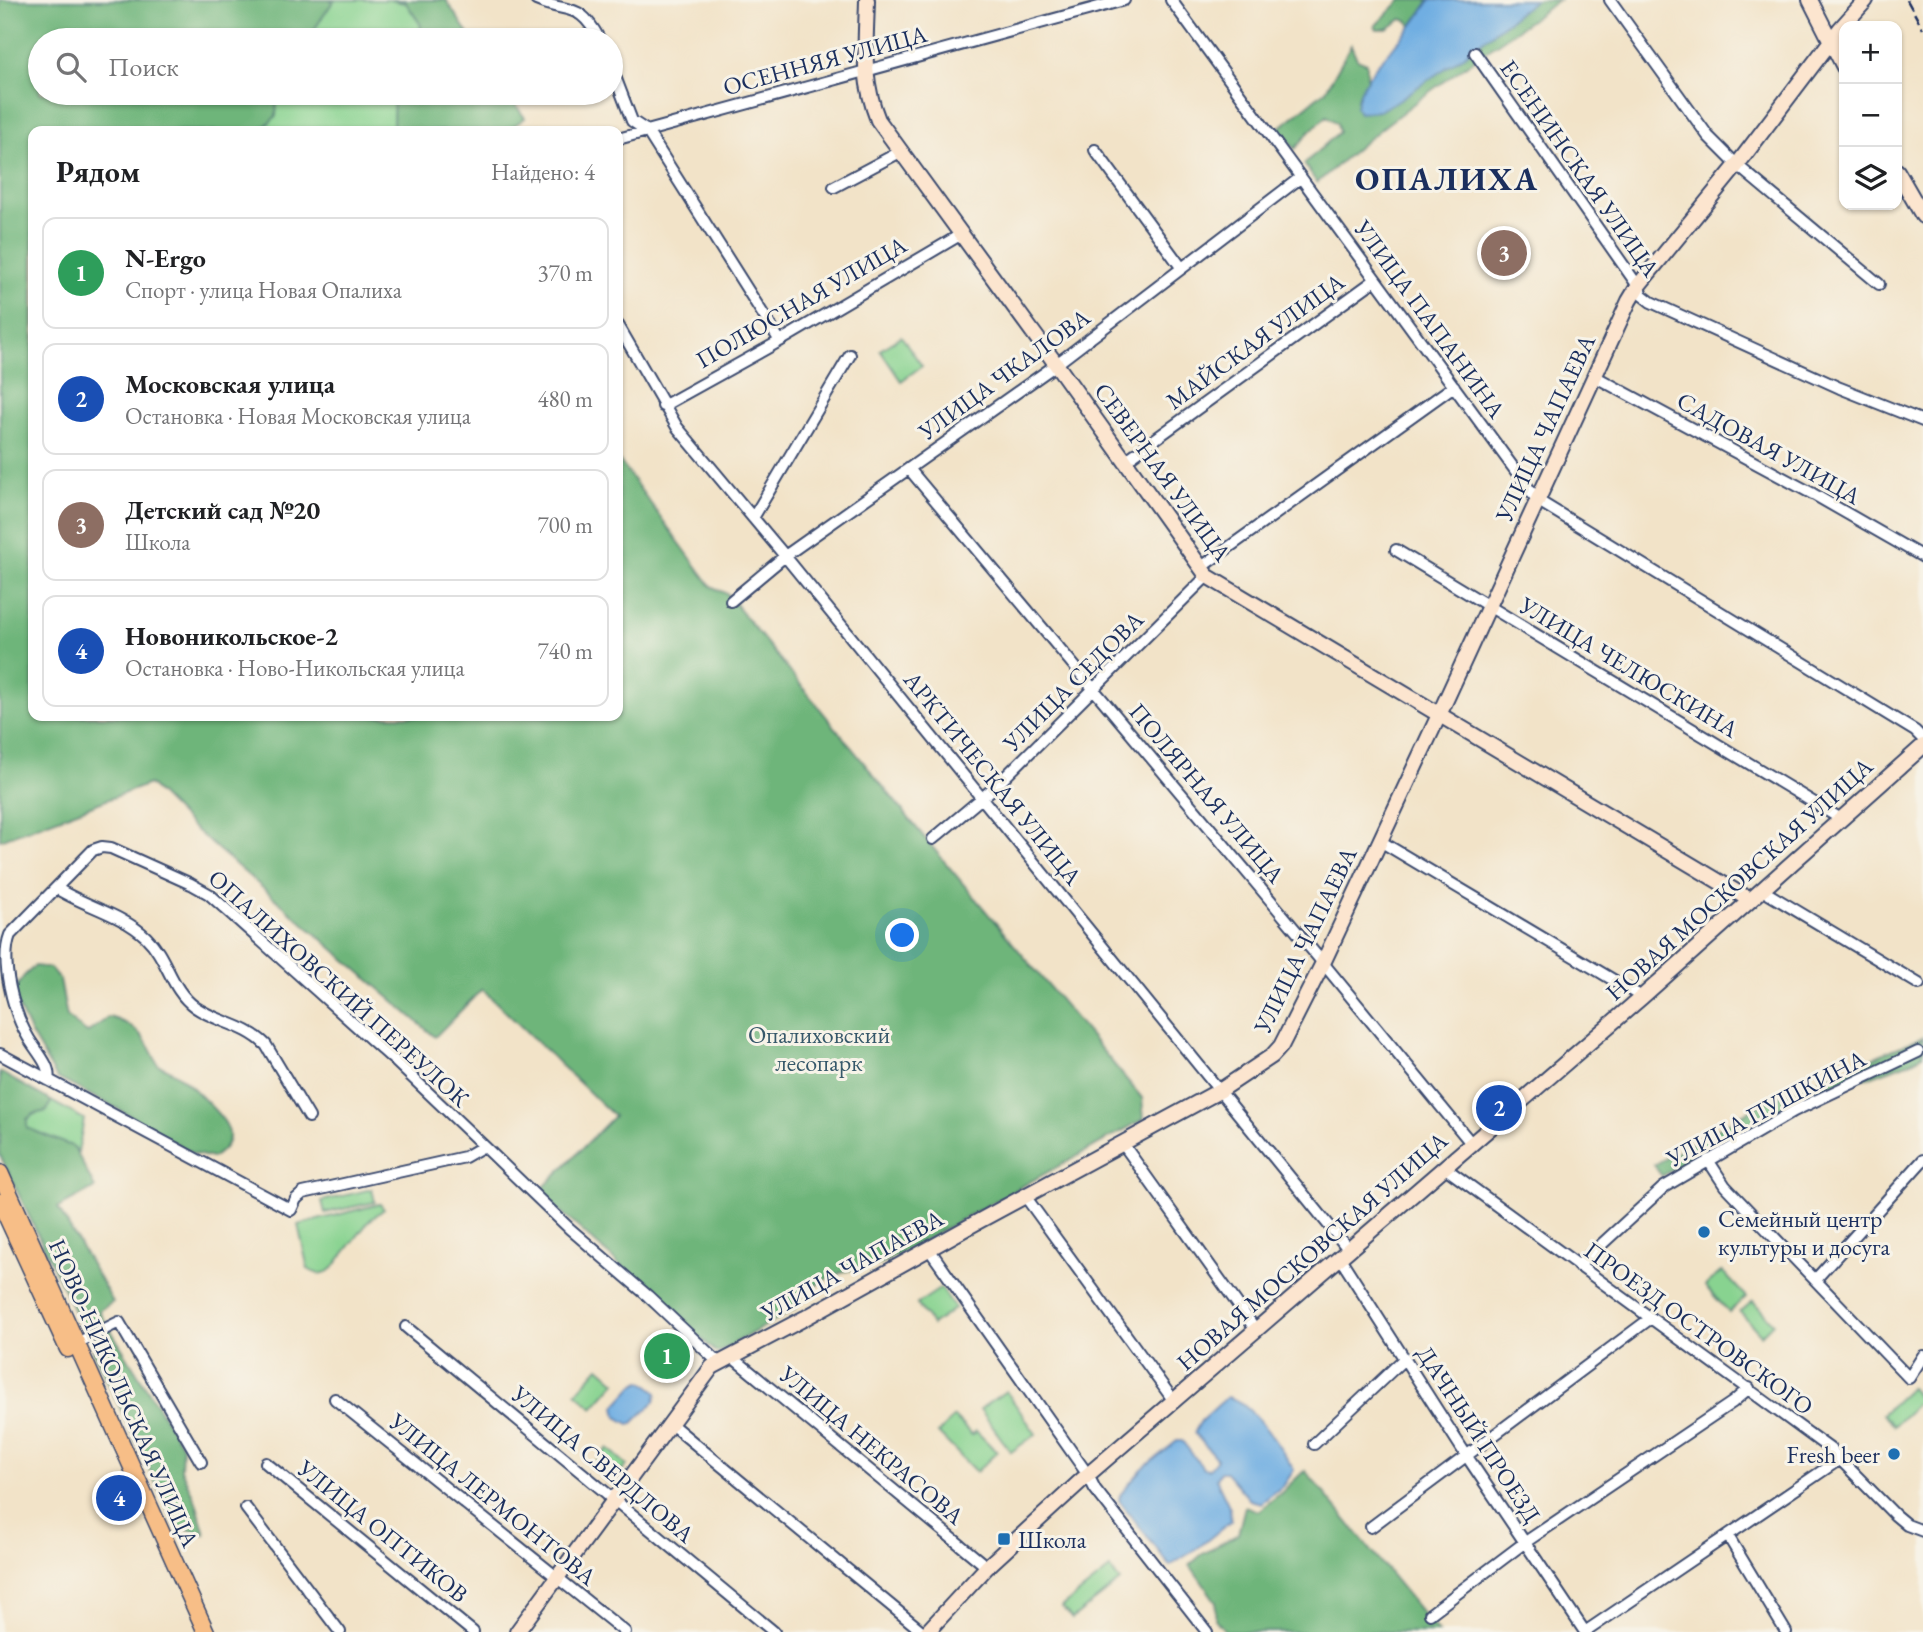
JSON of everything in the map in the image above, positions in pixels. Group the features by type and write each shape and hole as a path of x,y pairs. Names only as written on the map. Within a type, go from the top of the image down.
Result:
{"main road":[{"name":"НОВО-НИКОЛЬСКАЯ УЛИЦА","path":"0,1172 206,1632"},
{"name":"НОВО-НИКОЛЬСКАЯ УЛИЦА","path":"0,1204 195,1632"}],"street":[{"path":"536,0 583,14 594,28"},
{"name":"СЕВЕРНАЯ УЛИЦА","path":"867,0 865,72 871,103 878,120 1204,572 1750,900"},
{"name":"ОСЕННЯЯ УЛИЦА","path":"623,138 1124,0"},
{"name":"УЛИЦА ПАПАНИНА","path":"1171,0 1537,500 1915,731 1921,749"},
{"path":"1610,0 1708,136 1737,165 1880,285"},
{"path":"1810,0 1839,57"},
{"name":"УЛИЦА ЧАПАЕВА","path":"517,1632 712,1367 1221,1090 1272,1056 1281,1046 1323,963 1638,286 1866,0"},
{"name":"ЕСЕНИНСКАЯ УЛИЦА","path":"1475,54 1642,295 1651,302 1840,388 1923,421"},
{"path":"623,97 632,121 647,131 780,341"},
{"path":"1095,150 1181,267"},
{"path":"834,187 901,152"},
{"name":"УЛИЦА ЧКАЛОВА","path":"731,601 785,555 910,470 1056,364 1300,178"},
{"path":"1902,180 1923,216"},
{"name":"ПОЛЮСНАЯ УЛИЦА","path":"663,406 960,235"},
{"name":"МАЙСКАЯ УЛИЦА","path":"1125,461 1375,281"},
{"name":"АРКТИЧЕСКАЯ УЛИЦА","path":"623,334 663,406 685,437 785,555 1221,1090 1345,1254"},
{"path":"753,518 850,355"},
{"name":"САДОВАЯ УЛИЦА","path":"1594,376 1813,494 1923,557"},
{"name":"УЛИЦА СЕДОВА","path":"933,839 982,798 1093,690 1204,572 1454,386"},
{"name":"ПОЛЯРНАЯ УЛИЦА","path":"910,470 1471,1143"},
{"name":"УЛИЦА ЧЕЛЮСКИНА","path":"1396,550 1841,819"},
{"name":"НОВАЯ МОСКОВСКАЯ УЛИЦА","path":"925,1632 987,1567 1088,1475 1642,997 1921,749"},
{"path":"1380,841 1642,997"},
{"name":"ОПАЛИХОВСКИЙ ПЕРЕУЛОК","path":"48,1080 50,1075 47,1067 15,1010 1,963 5,942 93,850 102,847 119,851 200,889 393,1059 484,1146"},
{"path":"57,888 75,900 131,925 155,947 180,994 206,1014 247,1029 258,1037 266,1045 309,1117"},
{"path":"1762,890 1919,984"},
{"name":"УЛИЦА ПУШКИНА","path":"1578,1266 1664,1187 1794,1111 1918,1052"},
{"path":"0,1054 291,1210 296,1199 303,1193 465,1157 484,1146"},
{"path":"1123,1144 1256,1330"},
{"name":"УЛИЦА НЕКРАСОВА","path":"484,1146 570,1229 648,1296 987,1567"},
{"path":"1708,1160 1725,1186 1909,1378 1923,1356"},
{"path":"1815,1280 1923,1160"},
{"name":"ПРОЕЗД ОСТРОВСКОГО","path":"1444,1167 1749,1388 1840,1459 1907,1525 1923,1531"},
{"path":"1025,1196 1174,1401"},
{"path":"929,1249 1088,1475 1095,1489 1207,1632"},
{"name":"ДАЧНЫЙ ПРОЕЗД","path":"1345,1254 1405,1358 1466,1455 1585,1632"},
{"path":"1371,1527 1651,1318"},
{"path":"77,1343 119,1322 201,1462"},
{"name":"УЛИЦА СВЕРДЛОВА","path":"406,1327 774,1632"},
{"path":"1314,1444 1405,1358"},
{"path":"1430,1614 1524,1543 1733,1402 1749,1388"},
{"name":"УЛИЦА ЛЕРМОНТОВА","path":"335,1399 625,1632"},
{"path":"671,1424 925,1632"},
{"path":"1585,1632 1840,1459"},
{"name":"УЛИЦА ОПТИКОВ","path":"266,1463 473,1632"},
{"path":"246,1508 340,1632"},
{"path":"1728,1536 1786,1632"}],"green space":[{"name":"Опалиховский лесопарк","path":"0,0 334,0 315,28 28,28 28,105 276,105 276,116 265,126 28,126 28,721 623,721 623,466 711,586 727,594 924,837 1142,1098 1144,1119 881,1264 846,1271 825,1280 796,1301 795,1309 717,1353 539,1192 614,1116 482,989 435,1037 191,826 149,784 0,840"},
{"path":"334,0 390,0 406,3 421,25 421,28 315,28"},
{"path":"390,0 446,0 464,28 421,28 406,3"},
{"path":"1401,0 1430,0 1411,27 1409,22 1402,19 1387,29 1377,29 1375,26"},
{"path":"1535,0 1559,0 1405,110 1317,183 1304,164 1339,132 1337,123 1327,116 1295,149 1278,129 1326,90 1351,45 1357,59 1367,63 1367,79 1357,99 1379,111 1462,57"},
{"path":"276,105 394,105 393,126 265,126 276,116"},
{"path":"394,105 516,105 525,118 513,126 393,126"},
{"path":"901,336 922,366 901,381 880,350"},
{"path":"35,966 50,968 60,980 67,1017 87,1033 109,1017 127,1024 140,1034 158,1065 184,1080 225,1123 229,1136 222,1151 212,1158 192,1153 122,1111 57,1078 30,1032 12,993"},
{"path":"1923,1037 1923,1055 1910,1062 1870,1077 1852,1078 1814,1092 1781,1115 1707,1150 1662,1176 1654,1165 1763,1103"},
{"path":"0,1072 51,1101 47,1111 27,1119 27,1128 74,1147 95,1188 58,1208 113,1302 99,1311 182,1446 181,1469 196,1502 205,1534 176,1526 93,1351 100,1344 95,1333 84,1332 0,1155"},
{"path":"51,1101 84,1119 78,1152 74,1147 27,1128 27,1120 34,1114 47,1111"},
{"path":"372,1189 375,1202 325,1213 322,1201"},
{"path":"380,1204 384,1209 369,1221 332,1269 320,1274 308,1269 298,1225"},
{"path":"1722,1271 1746,1297 1729,1312 1705,1286"},
{"path":"941,1288 955,1308 932,1325 917,1304"},
{"path":"1753,1301 1773,1323 1761,1335 1740,1312"},
{"path":"599,1367 616,1382 593,1408 576,1393"},
{"path":"1910,1388 1921,1400 1894,1426 1882,1414"},
{"path":"1006,1391 1036,1434 1011,1452 980,1409"},
{"path":"954,1417 972,1435 976,1431 997,1452 976,1472 938,1433"},
{"path":"608,1448 627,1465 611,1484 592,1467"},
{"path":"1305,1470 1438,1632 1226,1632 1215,1619 1216,1602 1190,1565 1201,1555 1238,1534 1245,1506 1258,1511"},
{"path":"1110,1569 1120,1581 1072,1619 1062,1607"}],"water":[{"path":"1430,0 1535,0 1462,57 1397,101 1379,111 1359,113 1356,107 1359,95 1370,74 1414,24"},
{"path":"641,1381 657,1393 655,1401 629,1424 617,1417 615,1406"},
{"path":"1227,1397 1236,1400 1255,1416 1294,1470 1284,1485 1261,1503 1250,1500 1226,1472 1220,1472 1216,1479 1230,1508 1231,1521 1170,1566 1119,1500 1120,1495 1142,1469 1177,1441 1182,1441 1203,1468 1209,1469 1217,1459 1194,1433 1201,1421"}],"railway":[{"path":"1907,0 1923,29"}],"place":[{"name":"Детский сад №20","path":"1504,253"},
{"name":"Московская улица","path":"1499,1108"},
{"name":"Семейный центр культуры и досуга","path":"1704,1232"},
{"name":"N-Ergo","path":"667,1356"},
{"name":"Fresh beer","path":"1894,1454"},
{"name":"Новоникольское-2","path":"119,1498"},
{"name":"Школа","path":"1004,1539"}],"district":[{"name":"ОПАЛИХА","path":"1447,179"}]}
